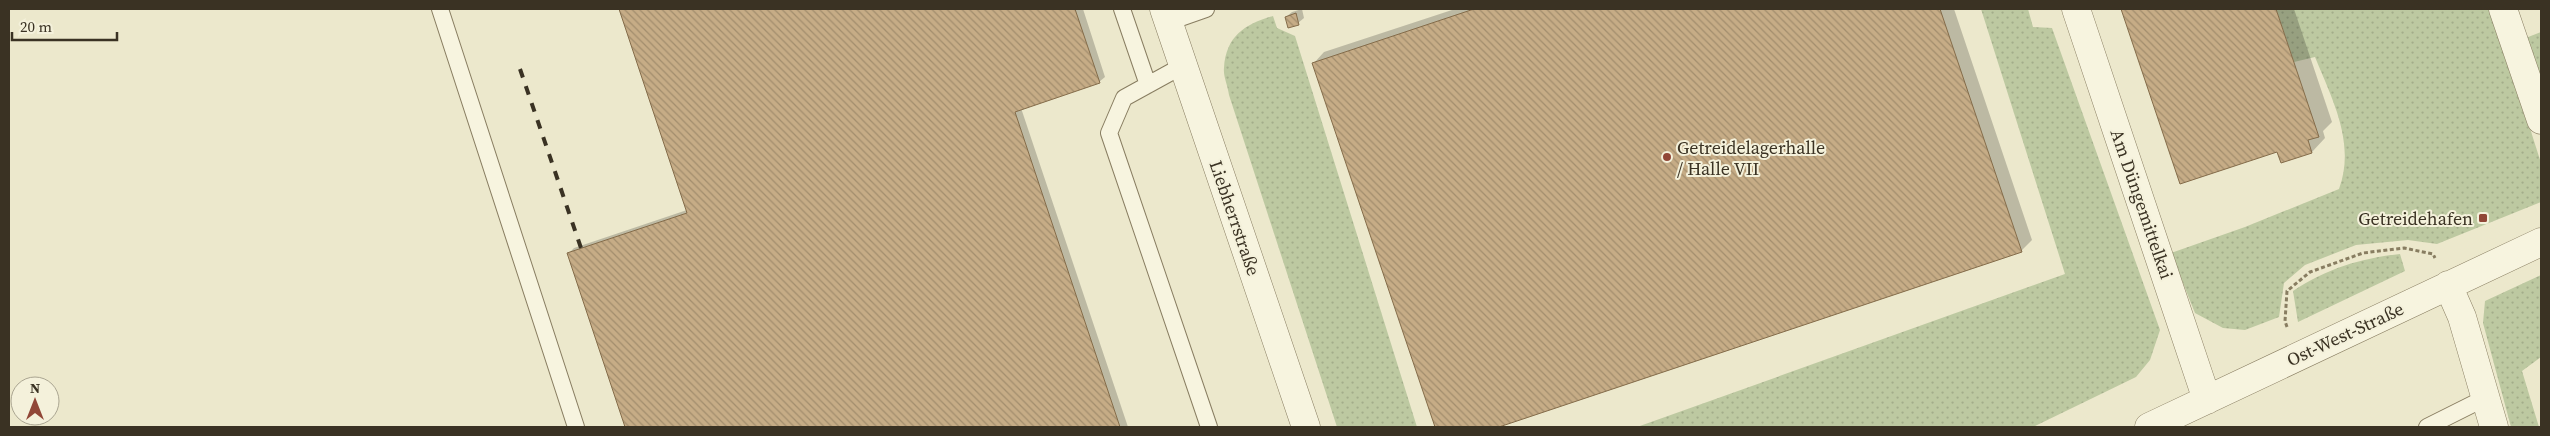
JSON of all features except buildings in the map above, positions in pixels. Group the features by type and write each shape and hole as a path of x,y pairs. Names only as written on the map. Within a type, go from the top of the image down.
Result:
{"street":[{"name":"Am Düngemittelkai","path":"2076,9 2207,400"},
{"path":"2503,9 2541,120"},
{"name":"Liebherrstraße","path":"1167,15 1306,427"},
{"name":"Ost-West-Straße","path":"2149,427 2541,242"},
{"path":"2448,286 2462,317 2487,396 2494,427"}],"lane":[{"path":"440,9 576,427"},
{"path":"1122,9 1148,84"},
{"path":"1167,15 1206,9"},
{"path":"1184,64 1124,98 1109,133 1209,427"},
{"path":"2427,427 2487,396"}],"path":[{"path":"2300,355 2285,321 2287,291 2310,272 2363,253 2404,248 2434,254 2448,286"}],"green space":[{"path":"1981,9 2028,9 2033,27 2052,28 2160,330 2150,360 2136,377 2033,427 1637,427 2065,274"},
{"path":"2276,9 2492,9 2541,163 2541,202 2437,244 2408,240 2356,245 2305,265 2284,283 2279,317 2245,330 2223,328 2195,313 2171,253 2245,227 2339,189 2344,172 2345,155 2340,122 2315,57 2294,62"},
{"path":"1273,16 1277,28 1295,36 1417,427 1337,427 1229,95 1224,74 1226,57 1233,40 1239,33 1254,23"},
{"path":"2541,32 2541,95 2523,39"},
{"path":"2400,254 2405,271 2298,322 2293,291 2305,283 2344,266 2371,258"},
{"path":"2541,275 2541,357 2522,371 2539,427 2511,427 2483,323 2485,301"}],"railway":[{"path":"520,69 581,248"}],"place":[{"name":"Getreidelagerhalle / Halle VII","path":"1667,157"},
{"name":"Getreidehafen","path":"2483,218"}]}
